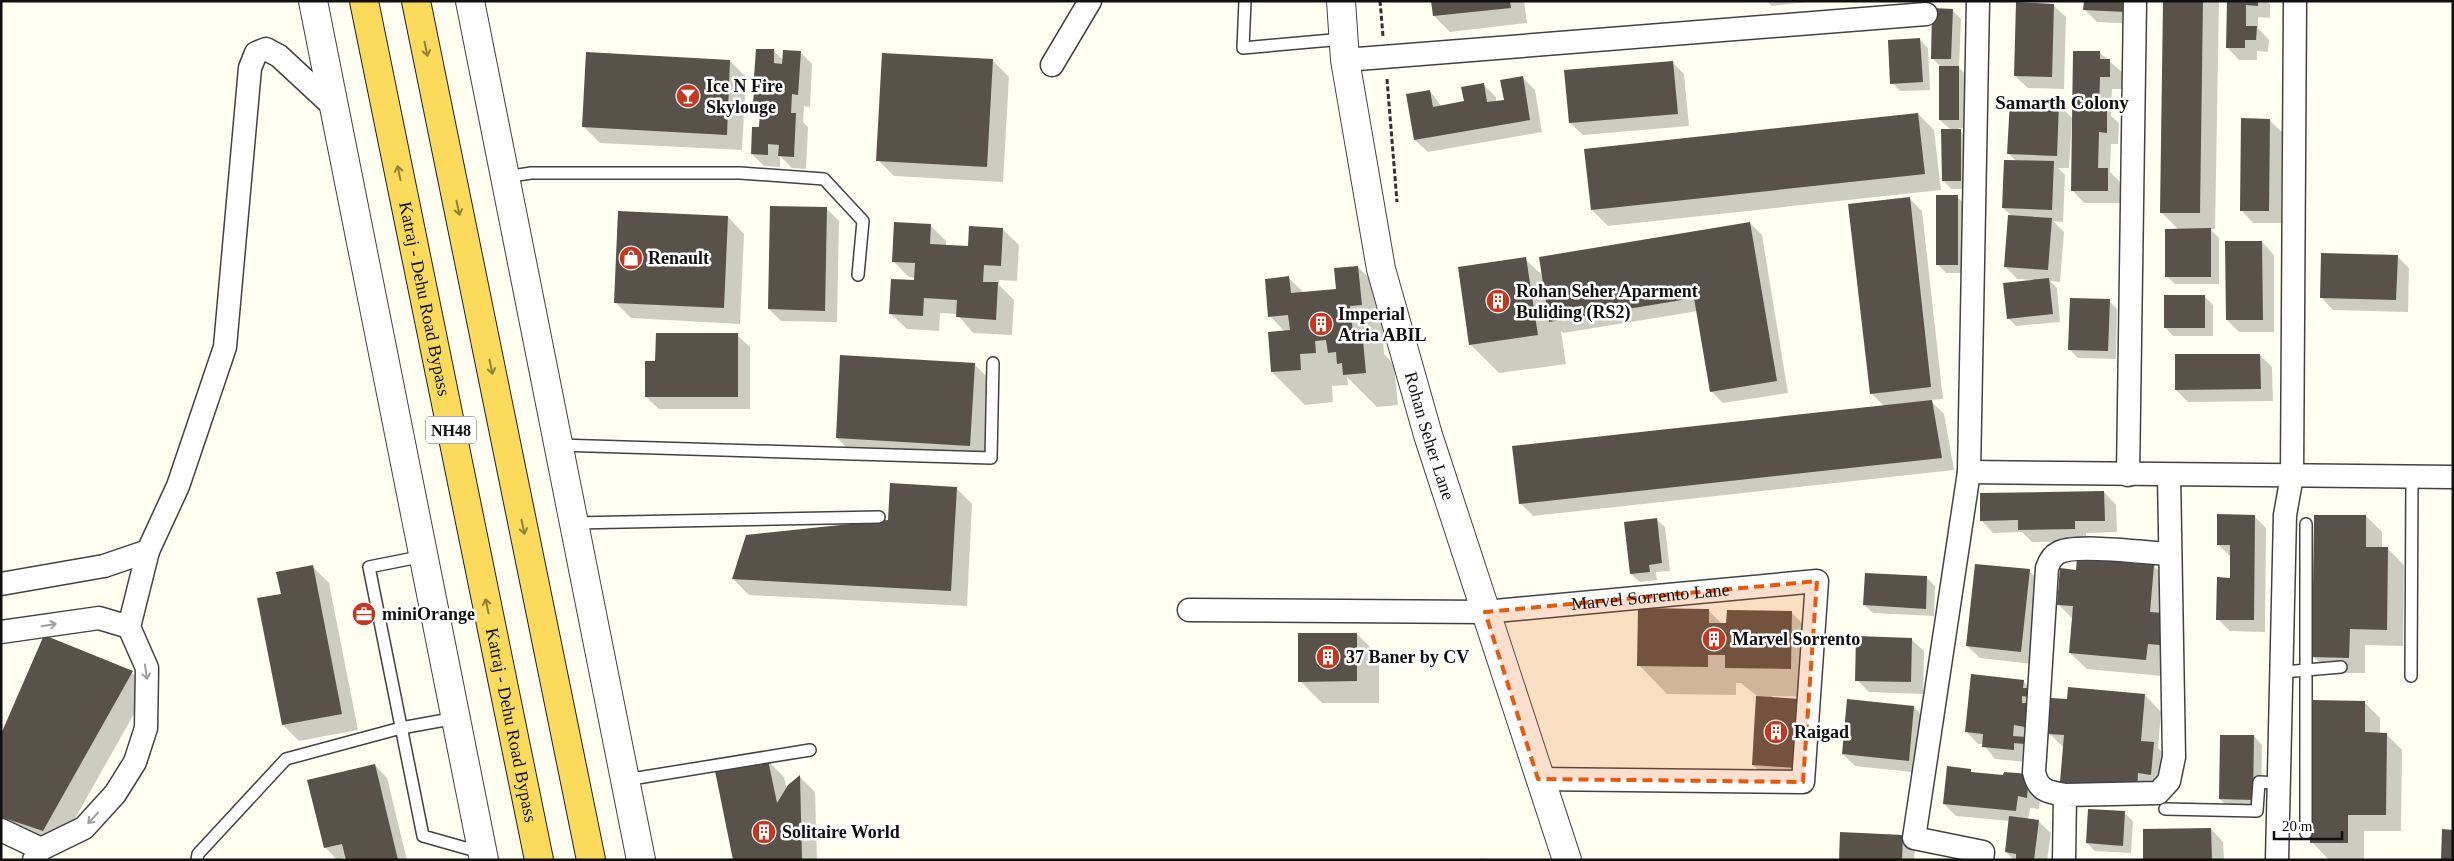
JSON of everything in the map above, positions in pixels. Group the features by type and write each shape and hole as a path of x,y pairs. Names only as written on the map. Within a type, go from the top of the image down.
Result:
{"highway":[{"name":"Katraj - Dehu Road Bypass","path":"364,1 539,860"},
{"name":"NH48","path":"416,1 591,860"}],"street":[{"path":"313,1 484,856"},
{"path":"470,1 640,860"},
{"path":"1052,65 1090,1"},
{"name":"Rohan Seher Lane","path":"1341,1 1344,49 1377,254 1428,435 1538,779 1567,860"},
{"path":"1978,1 1969,472 1914,838 1983,852 1982,860"},
{"path":"2128,474 2135,1"},
{"path":"2277,860 2285,515 2292,476 2294,1"},
{"path":"1344,49 1385,56 1926,14"},
{"path":"1,830 37,854 84,828 115,794 135,762 146,728 147,668 129,627 148,551 178,486 225,347 250,68 256,53 266,49 279,56 334,107"},
{"path":"1969,472 2453,477"},
{"path":"2169,475 2174,757 2169,781 2158,793 2065,795 2046,792 2036,783 2034,772 2047,568 2051,559 2058,552 2074,548 2170,554"},
{"path":"1,584 104,566 148,551"},
{"name":"Marvel Sorrento Lane","path":"1189,610 1485,612 1817,581 1803,782 1538,779"},
{"path":"1,632 99,618 129,627"},
{"path":"2064,860 2065,795"}],"lane":[{"path":"1244,1 1244,48 1344,49"},
{"path":"505,177 531,173 740,173 824,179 863,221 858,275"},
{"path":"558,446 991,458 993,363"},
{"path":"2411,676 2412,478"},
{"path":"574,523 879,517"},
{"path":"2306,524 2306,833"},
{"path":"424,556 369,567 422,836 484,856"},
{"path":"2282,672 2341,667"},
{"path":"197,860 198,854 286,759 401,728 456,718"},
{"path":"625,780 810,750"},
{"path":"2165,809 2257,812 2259,782 2279,783"}],"path":[{"path":"1380,1 1398,208"}],"highlighted area":[{"path":"1817,581 1803,782 1538,779 1485,612"}],"building":[{"path":"1431,1 1510,1 1511,8 1433,16"},
{"path":"2084,1 2128,1 2127,12 2083,10"},
{"path":"2163,1 2203,1 2200,213 2160,213"},
{"path":"2227,1 2258,1 2258,6 2246,5 2246,26 2257,26 2256,40 2245,40 2245,48 2226,48"},
{"path":"2016,2 2054,4 2052,77 2014,76"},
{"path":"1932,8 1953,9 1951,59 1931,59"},
{"path":"1920,38 1923,82 1890,84 1888,40"},
{"path":"756,49 774,49 774,63 782,64 783,50 801,51 798,95 792,94 791,113 796,113 794,157 778,156 779,145 768,144 768,155 751,154 752,127 759,127 760,114 752,113 754,92 763,92 763,77 754,77"},
{"path":"2073,51 2100,51 2100,59 2110,59 2110,77 2100,77 2099,109 2107,110 2107,133 2099,132 2098,168 2108,168 2108,191 2071,191"},
{"path":"586,52 730,60 727,135 582,127"},
{"path":"882,53 993,59 987,167 876,161"},
{"path":"1673,61 1678,114 1569,123 1564,70"},
{"path":"1939,66 1959,66 1959,120 1939,120"},
{"path":"1523,76 1530,120 1414,140 1406,94 1430,90 1433,107 1464,101 1461,87 1484,83 1487,102 1504,100 1500,80"},
{"path":"2010,101 2059,103 2057,156 2007,154"},
{"path":"1918,113 1925,174 1591,210 1584,149"},
{"path":"2241,118 2270,119 2269,211 2240,211"},
{"path":"1941,129 1961,129 1961,181 1942,181"},
{"path":"2004,160 2054,161 2052,210 2002,208"},
{"path":"1936,195 1958,195 1958,265 1936,265"},
{"path":"1910,197 1931,387 1870,394 1848,204"},
{"path":"770,206 827,207 825,311 768,309"},
{"path":"618,211 728,216 724,308 614,303"},
{"path":"2008,215 2052,218 2048,270 2004,267"},
{"path":"894,222 931,224 930,244 968,246 969,226 1003,228 1001,266 984,265 983,282 998,282 996,320 956,317 957,300 924,298 923,316 889,314 891,279 914,280 915,263 892,262"},
{"path":"1750,222 1777,381 1710,392 1694,298 1549,322 1539,257"},
{"path":"2211,228 2211,277 2165,277 2165,229"},
{"path":"2225,241 2262,241 2263,320 2226,320"},
{"path":"2321,253 2398,255 2396,300 2320,298"},
{"name":"Rohan Seher Aparment Buliding (RS2)","path":"1526,257 1538,335 1469,345 1458,267"},
{"name":"Imperial Atria ABIL","path":"1358,266 1362,305 1350,306 1353,332 1362,330 1366,373 1343,375 1342,363 1337,364 1336,352 1328,353 1326,340 1315,341 1316,353 1300,354 1301,370 1271,372 1268,332 1290,330 1288,315 1268,317 1265,279 1289,276 1291,293 1336,289 1334,268"},
{"path":"2049,278 2053,314 2007,319 2003,283"},
{"path":"2164,295 2205,295 2205,328 2164,328"},
{"path":"2070,298 2110,299 2108,351 2068,350"},
{"path":"656,333 738,333 738,397 645,397 645,361 655,361"},
{"path":"2175,354 2260,354 2261,389 2175,390"},
{"path":"840,355 975,363 970,446 836,438"},
{"path":"1932,400 1942,458 1519,504 1512,446"},
{"path":"890,483 957,487 951,591 732,579 746,535 888,520"},
{"path":"2104,491 2105,521 2075,521 2075,529 2018,530 2018,520 1980,521 1980,493"},
{"path":"2217,514 2255,515 2254,620 2216,620 2217,577 2230,578 2230,545 2217,545"},
{"path":"2314,515 2366,515 2366,547 2388,547 2387,630 2350,629 2349,658 2312,657"},
{"path":"1657,518 1662,563 1649,565 1650,572 1630,574 1624,522"},
{"path":"2077,558 2154,565 2150,612 2163,613 2160,645 2148,644 2146,660 2069,653 2073,606 2057,605 2060,568 2076,570"},
{"path":"1975,564 2030,569 2021,652 1966,646"},
{"path":"313,565 342,714 282,725 257,598 281,594 276,572"},
{"path":"1865,573 1927,576 1926,609 1863,605"},
{"name":"Marvel Sorrento","path":"1638,608 1709,609 1709,623 1726,623 1727,610 1792,611 1791,669 1725,668 1725,655 1708,655 1708,667 1637,666"},
{"name":"37 Baner by CV","path":"1298,633 1357,633 1357,681 1298,682"},
{"path":"44,635 133,671 43,831 1,817 1,734"},
{"path":"1856,636 1912,638 1911,682 1855,681"},
{"path":"1971,674 2024,680 2023,688 2030,688 2029,697 2022,696 2022,703 2027,703 2025,727 2014,725 2013,736 2026,737 2025,744 2014,743 2014,750 1982,747 1983,734 1965,732"},
{"path":"2068,687 2145,694 2141,741 2154,742 2151,775 2138,773 2137,789 2060,782 2064,735 2048,734 2051,698 2067,699"},
{"name":"Raigad","path":"1756,696 1801,699 1796,768 1752,765"},
{"path":"1847,699 1914,706 1909,761 1842,754"},
{"path":"2312,700 2365,701 2365,732 2387,733 2386,815 2348,815 2348,843 2310,843"},
{"path":"2220,735 2254,735 2253,800 2219,799"},
{"name":"Solitaire World","path":"768,760 777,803 788,785 800,775 802,860 733,860 715,771"},
{"path":"375,764 398,860 346,860 342,844 324,848 307,780"},
{"path":"1947,766 1971,769 1971,772 2003,775 2004,772 2029,774 2027,798 2018,796 2016,811 1943,804"},
{"path":"2088,809 2125,811 2123,846 2086,843"},
{"path":"2009,816 2039,820 2034,860 2016,860 2016,854 2005,852"},
{"path":"2211,828 2212,860 2143,860 2143,829"},
{"path":"2442,829 2453,830 2453,860 2441,860"},
{"path":"1840,832 1903,835 1902,860 1839,860"}],"place":[{"name":"Ice N Fire Skylouge","path":"688,96"},
{"name":"Renault","path":"631,258"},
{"name":"Rohan Seher Aparment Buliding (RS2)","path":"1498,301"},
{"name":"Imperial Atria ABIL","path":"1321,324"},
{"name":"miniOrange","path":"364,614"},
{"name":"Marvel Sorrento","path":"1714,639"},
{"name":"37 Baner by CV","path":"1328,657"},
{"name":"Raigad","path":"1776,732"},
{"name":"Solitaire World","path":"764,832"}],"district":[{"name":"Samarth Colony","path":"2062,102"}]}
